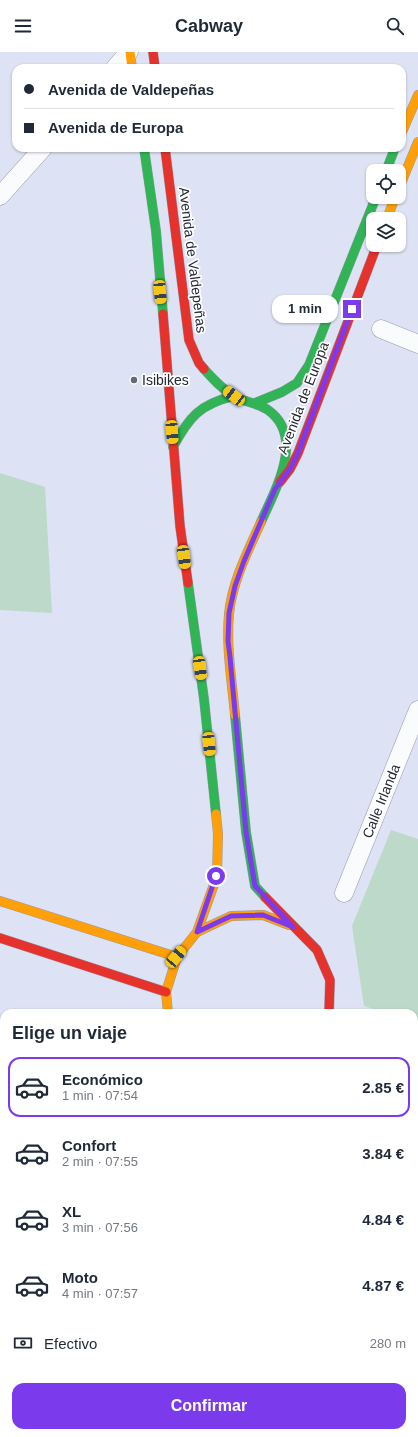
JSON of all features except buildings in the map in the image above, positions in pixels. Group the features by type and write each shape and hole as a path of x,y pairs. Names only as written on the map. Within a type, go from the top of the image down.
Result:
{"main road":[{"path":"130,52 132,64"},
{"path":"153,52 154,64"},
{"path":"406,123 418,95"},
{"path":"406,171 418,142"},
{"path":"145,152 156,231 180,526 204,699 218,834 216,876 197,932 176,957 166,992 168,1009"},
{"name":"Avenida de Valdepeñas","path":"166,152 189,340 199,364 214,381 234,396 267,409 278,419 283,428 287,445 285,461 275,489 244,561 235,586 229,613 228,641 246,832 255,886 293,927 317,950 330,980 329,1009"},
{"path":"389,164 393,152"},
{"name":"Avenida de Europa","path":"255,403 282,392 297,383 309,365 373,204"},
{"name":"Avenida de Europa","path":"275,489 290,469 298,453 335,352 374,252"},
{"path":"173,447 183,430 206,405 234,396"},
{"path":"0,901 176,957"},
{"path":"197,932 231,916 263,915 293,927"},
{"path":"0,938 166,992"}],"street":[{"path":"119,64 130,52"},
{"path":"0,196 39,152"},
{"path":"380,329 418,344"},
{"name":"Calle Irlanda","path":"344,892 418,710"}],"green space":[{"path":"0,473 45,487 52,613 0,610"},
{"path":"391,830 418,839 418,1009 373,1009 364,1006 352,926"}],"traffic: fast":[{"path":"145,152 156,231 163,314"},
{"path":"389,164 393,152"},
{"path":"255,403 282,392 297,383 309,365 373,204"},
{"path":"204,369 218,384 230,393 238,398 268,410 279,421 285,434 286,449 284,464 279,480 261,522"},
{"path":"173,447 184,428 197,413 212,403 234,396"},
{"path":"188,583 204,699 216,814"},
{"path":"235,715 246,832 255,886 265,897"}],"traffic: slow":[{"path":"130,52 132,64"},
{"path":"406,123 418,95"},
{"path":"406,171 418,142"},
{"path":"390,212 392,204"},
{"path":"235,715 229,652 229,614 233,590 237,578 261,522"},
{"path":"197,932 217,876 218,834 216,814"},
{"path":"0,901 177,957"},
{"path":"168,1009 166,992 177,957 197,932 231,916 263,915 289,925"}],"traffic: jam":[{"path":"153,52 154,64"},
{"path":"166,152 189,340 199,363 204,369"},
{"path":"280,482 290,469 298,453 374,252"},
{"path":"163,314 180,526 188,583"},
{"path":"265,897 317,950 330,980 329,1009"},
{"path":"0,938 166,992"}],"place":[{"name":"Isibikes","path":"134,380"}],"route":[{"path":"216,876 197,932 231,916 263,915 293,927 255,886 246,832 228,641 229,613 235,586 244,561 275,489 290,469 298,453 352,309"}]}
